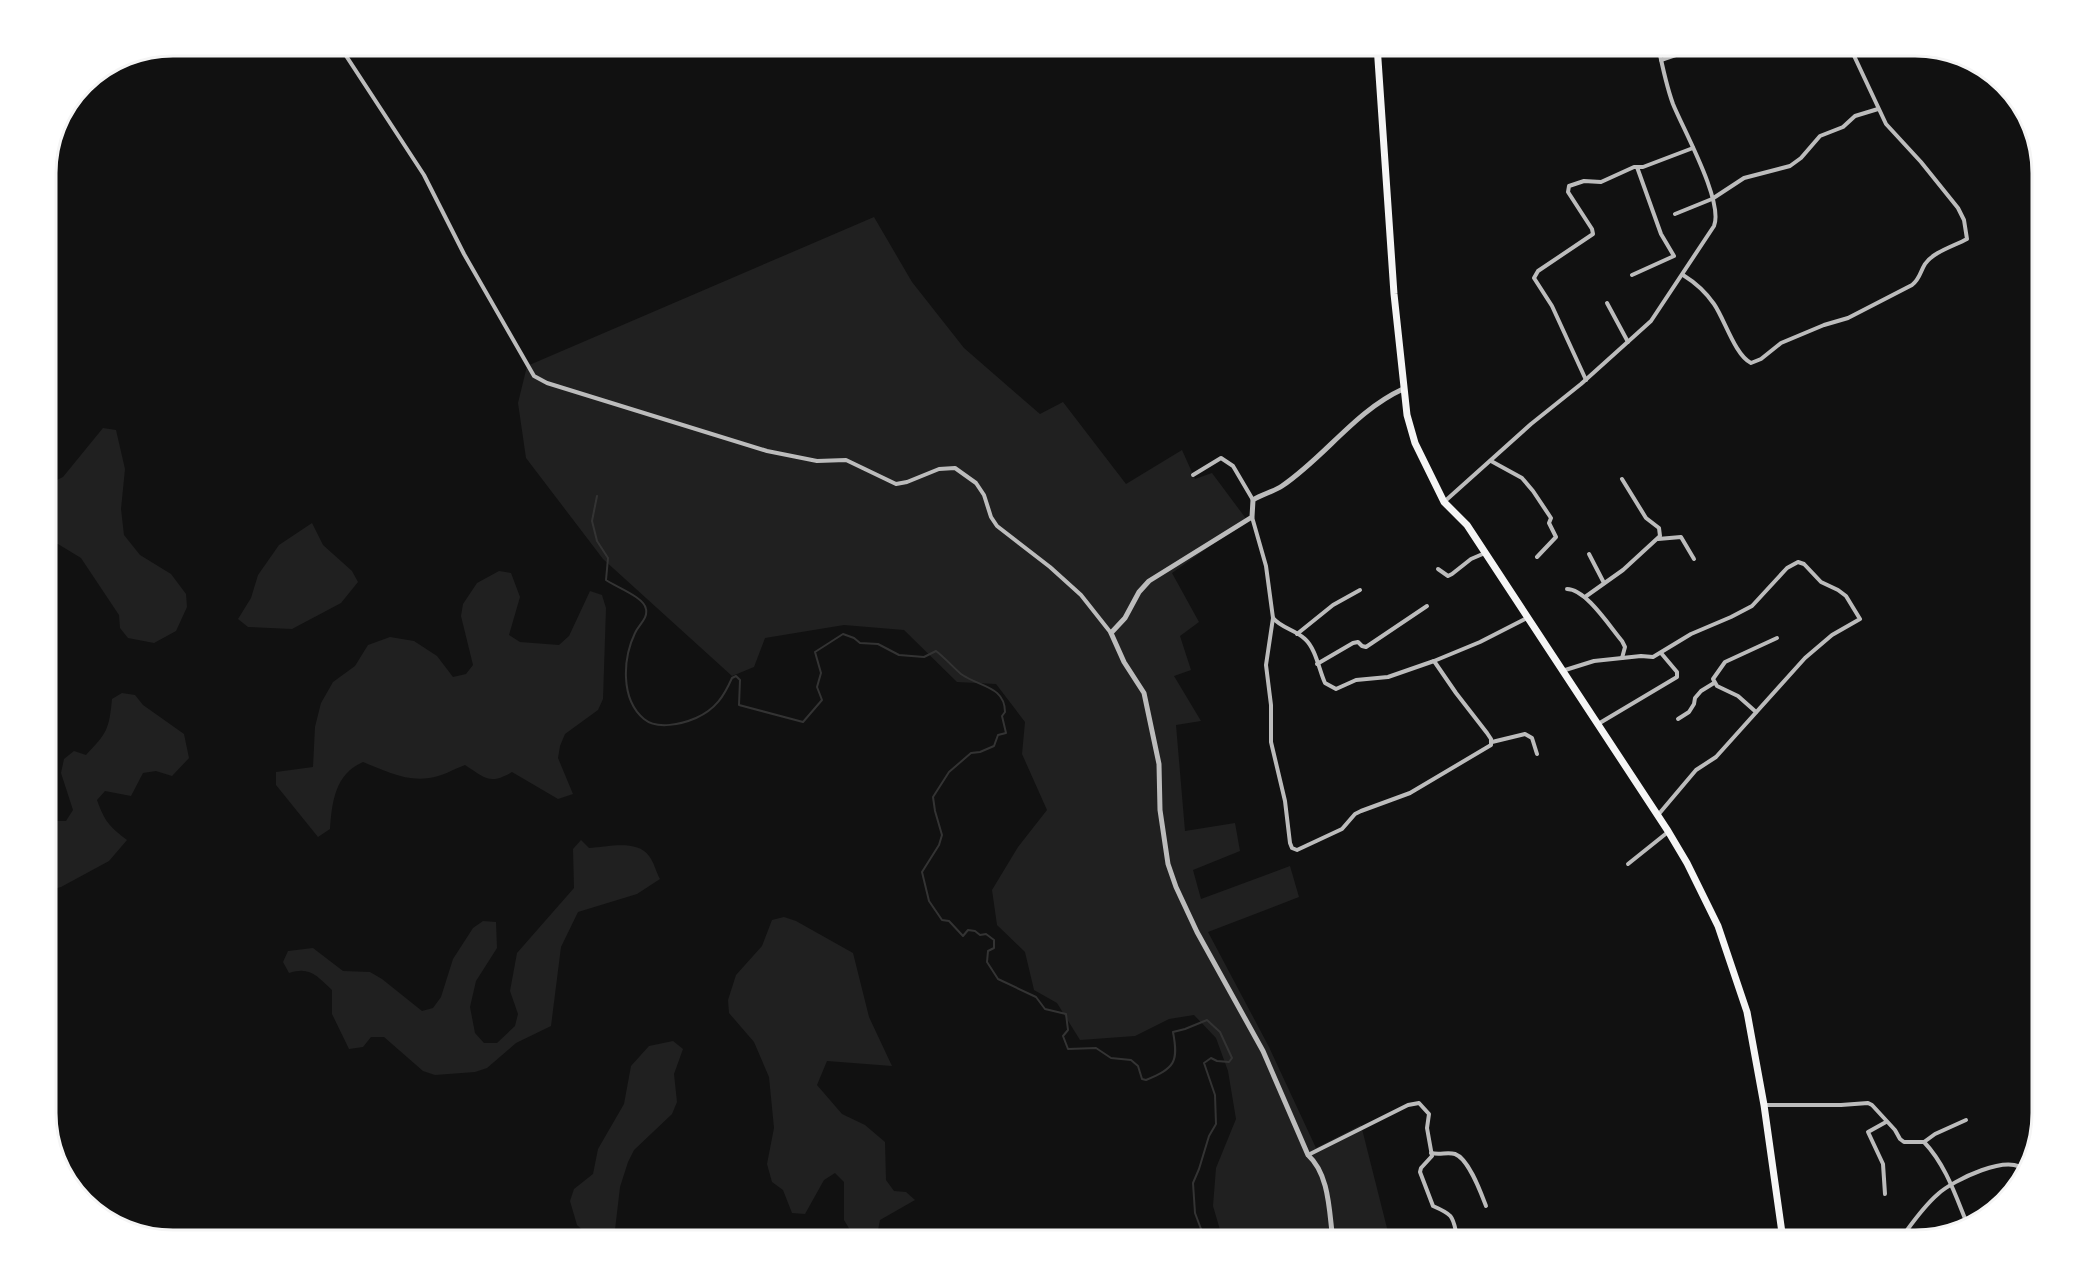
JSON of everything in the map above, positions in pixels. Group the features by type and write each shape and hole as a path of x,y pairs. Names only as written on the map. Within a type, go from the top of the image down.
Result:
{"highway":[{"path":"1378,56 1394,294 1403,389 1410,429 1444,502 1467,525 1668,831 1719,926 1747,1011 1783,1230"}],"street":[{"path":"346,56 424,175 464,254 534,376 547,383 767,451 818,461 846,460 896,484 908,482 939,469 954,468 976,483 984,495 991,517 997,526 1050,567 1081,595 1111,633 1124,662 1144,693 1159,765 1161,810 1168,864 1176,887 1197,932 1263,1051 1308,1155 1316,1162 1324,1186 1331,1230"},
{"path":"1444,502 1531,424 1586,380 1654,317 1716,221 1709,185 1673,103 1660,56"},
{"path":"1661,60 1673,56"},
{"path":"1683,275 1698,284 1714,304 1743,357 1749,363 1753,363 1781,344 1824,325 1848,318 1912,285 1929,260 1967,239 1964,220 1958,208 1921,162 1891,130 1878,109 1854,56"},
{"path":"1675,214 1712,199 1743,178 1796,162 1820,136 1843,127 1855,116 1878,109"},
{"path":"1586,380 1552,306 1534,275 1593,234 1568,192 1569,186 1584,181 1601,182 1693,148"},
{"path":"1632,275 1674,256 1661,234 1637,167"},
{"path":"1607,303 1628,342"},
{"path":"1253,500 1282,486 1317,458 1372,407 1403,389"},
{"path":"1193,475 1221,458 1233,466 1253,500 1252,517 1266,566 1273,618 1266,665 1271,705 1271,742 1285,801 1290,843 1294,850 1301,849 1342,829 1355,814 1361,811 1410,793 1488,747 1492,742 1525,734 1532,738 1537,754"},
{"path":"1491,461 1521,478 1551,518 1549,523 1556,537 1537,557"},
{"path":"1585,597 1623,570 1658,539 1661,533 1659,528 1646,518 1622,479"},
{"path":"1111,633 1125,618 1139,592 1149,581 1252,517"},
{"path":"1658,539 1682,537 1694,559"},
{"path":"1438,569 1448,576 1471,559 1486,553"},
{"path":"1589,554 1604,583"},
{"path":"1562,671 1593,661 1641,656 1649,658 1661,653 1691,634 1752,606 1787,568 1798,562 1804,564 1821,582 1846,596 1860,619 1817,647 1716,757 1696,770 1658,816"},
{"path":"1568,589 1575,590 1585,597 1624,644 1622,658"},
{"path":"1297,634 1332,605 1360,590"},
{"path":"1317,664 1353,643 1358,642 1366,646 1427,606"},
{"path":"1273,618 1308,643 1325,683 1336,689 1356,680 1388,677 1434,661 1480,642 1527,618"},
{"path":"1714,683 1713,679 1725,662 1777,638"},
{"path":"1598,724 1676,679 1677,672 1661,653"},
{"path":"1434,661 1492,742"},
{"path":"1714,683 1738,696 1756,712"},
{"path":"1677,719 1689,712 1701,691 1714,683"},
{"path":"1628,864 1668,831"},
{"path":"1308,1155 1391,1113 1419,1103 1429,1114 1427,1128 1432,1156 1421,1168 1422,1179 1433,1206 1452,1216 1456,1230"},
{"path":"1764,1105 1841,1106 1868,1103 1895,1130 1902,1141 1924,1142 1935,1134 1966,1120"},
{"path":"1885,1194 1883,1164 1868,1132 1886,1122"},
{"path":"1924,1142 1951,1184 1965,1218"},
{"path":"1431,1153 1454,1153 1459,1156 1473,1173 1486,1206"},
{"path":"1907,1230 1923,1209 1951,1184 1992,1167 2010,1165 2018,1168"}],"shaded area":[{"path":"874,217 912,282 964,348 1040,414 1063,402 1126,484 1182,450 1195,479 1212,473 1247,520 1172,573 1199,622 1180,636 1191,670 1174,676 1201,721 1176,725 1185,831 1235,823 1240,851 1193,870 1201,899 1290,866 1299,897 1208,932 1269,1047 1316,1148 1361,1125 1387,1230 1220,1230 1213,1206 1216,1168 1236,1119 1228,1071 1216,1038 1194,1015 1169,1019 1135,1036 1080,1040 1057,1003 1034,990 1025,952 997,925 992,890 1018,847 1047,810 1022,754 1025,722 996,684 957,682 904,630 844,625 765,638 754,667 732,676 603,559 526,458 518,403 527,366"},
{"path":"103,428 116,430 125,469 121,509 124,535 140,555 171,574 186,594 187,607 176,631 154,643 128,638 120,628 119,615 81,558 56,544 56,480 63,477"},
{"path":"312,523 323,545 352,571 358,582 341,603 292,629 248,627 238,619 251,598 258,575 279,545"},
{"path":"499,571 511,573 520,597 509,635 520,642 559,645 569,636 590,591 602,595 606,608 603,699 598,710 565,734 558,758 573,794 558,799 512,772 493,779 465,765 443,775 421,779 395,774 363,762 354,767 341,781 334,799 330,829 318,837 276,785 276,772 313,767 315,727 321,703 333,682 355,666 368,645 390,637 414,641 437,656 453,677 466,674 473,665 461,616 463,604 477,583"},
{"path":"122,693 135,695 143,705 184,734 189,758 172,776 156,771 143,773 131,796 105,791 97,800 105,819 127,840 109,861 56,888 56,821 66,821 73,810 61,773 64,759 74,751 86,755 98,741 108,725 112,699"},
{"path":"581,840 589,848 621,845 637,847 649,856 660,879 637,894 578,912 561,947 551,1026 516,1043 487,1068 475,1072 435,1075 423,1071 384,1037 371,1037 363,1047 349,1049 332,1014 332,990 308,972 289,973 283,962 288,951 313,948 343,971 370,972 422,1011 433,1008 441,997 453,959 473,928 483,921 496,922 497,948 476,981 470,1007 475,1033 484,1043 497,1043 515,1026 518,1014 510,991 517,953 574,888 573,849"},
{"path":"784,917 796,921 853,953 869,1017 892,1066 827,1061 817,1085 842,1114 865,1125 885,1142 886,1180 894,1191 906,1192 915,1200 880,1220 878,1230 850,1230 844,1220 844,1182 835,1173 824,1180 805,1214 792,1213 783,1190 772,1182 767,1164 774,1128 769,1077 754,1042 729,1013 728,1000 736,975 762,946 772,920"},
{"path":"673,1041 683,1049 674,1074 677,1102 672,1114 634,1150 628,1162 620,1187 615,1230 582,1230 577,1225 570,1201 574,1189 593,1174 598,1149 624,1104 631,1066 649,1046"}],"waterway":[{"path":"597,496 592,521 597,541 608,558 606,580 635,596 646,609 644,619 631,643 626,678 627,690 636,711 649,722 662,725 677,724 703,714 718,701 732,678 736,676 740,680 739,705 803,722 822,700 817,687 821,673 815,652 843,634 860,643 878,644 899,655 924,657 936,651 961,674 990,688 1001,697 1004,703 1005,712 1002,716 1006,733 998,735 994,746 971,753 949,772 933,797 942,835 939,845 922,872 929,901 942,920 949,921 963,936 968,930 980,935 986,934 994,940 994,948 988,951 987,962 998,979 1036,997 1045,1009 1066,1014 1068,1030 1063,1036 1068,1049 1096,1048 1111,1058 1131,1060 1138,1066 1142,1079 1146,1080 1163,1072 1172,1063 1175,1051 1173,1032 1207,1020 1220,1032 1232,1058 1229,1062 1211,1058 1204,1063 1215,1095 1216,1124 1209,1136 1193,1183 1195,1213 1202,1230"}]}
